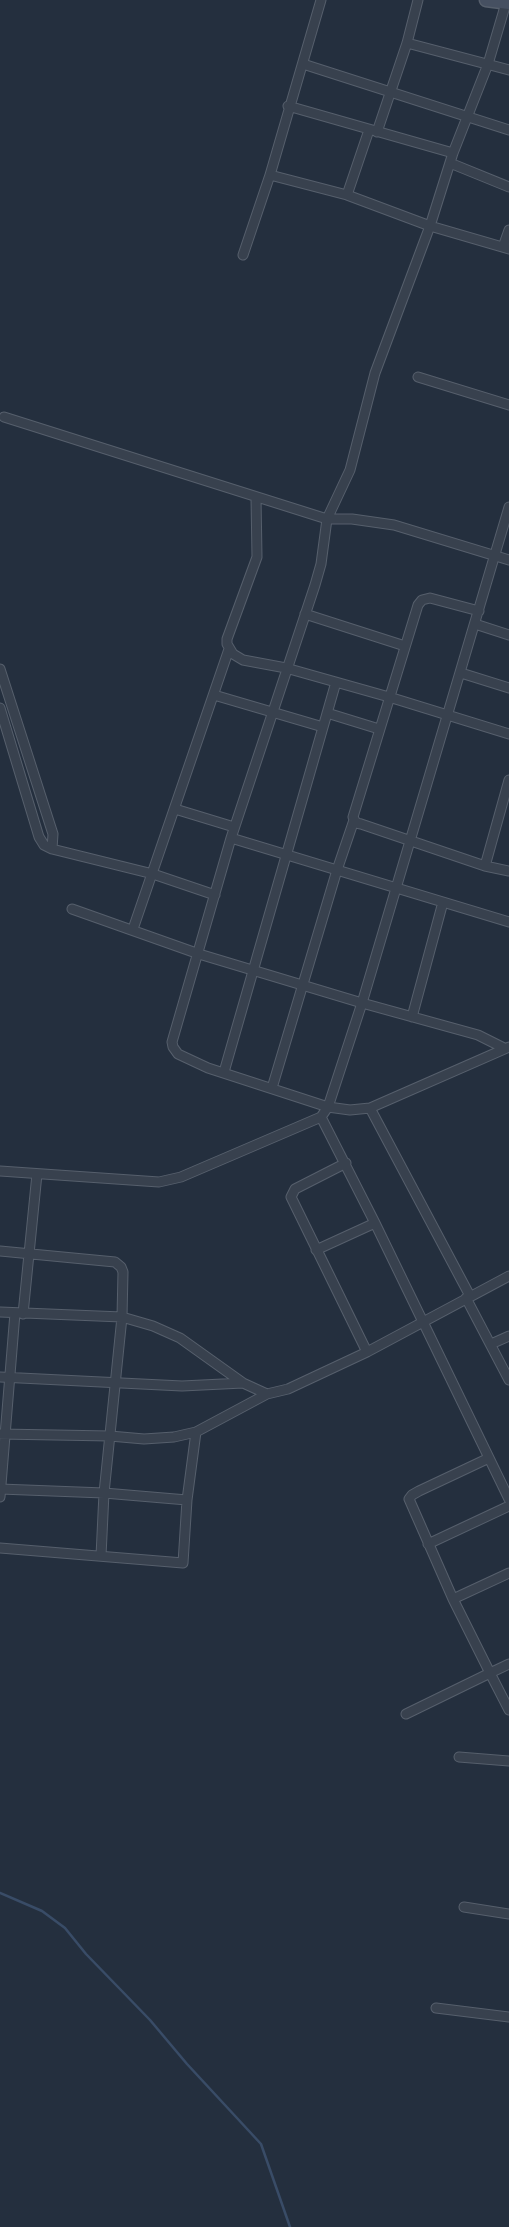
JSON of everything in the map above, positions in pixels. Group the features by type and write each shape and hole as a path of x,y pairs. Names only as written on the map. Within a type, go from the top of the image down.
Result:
{"street":[{"path":"243,255 270,175 288,106 303,64 321,0"},
{"path":"347,195 407,43 418,0"},
{"path":"486,0 508,3 488,64 466,116 430,226 375,374 350,470 327,519 321,564 234,827 173,1047 178,1054 224,1072 328,1107 350,1110 370,1108 506,1048"},
{"path":"407,43 509,70"},
{"path":"303,64 509,130"},
{"path":"288,106 453,154"},
{"path":"450,163 509,187"},
{"path":"270,175 347,195 430,226 506,248 509,230"},
{"path":"418,378 509,405"},
{"path":"4,417 327,519 352,519 394,525 444,538 509,560"},
{"path":"256,498 257,557 227,639 229,649 233,654 243,660 286,668 388,696 509,734"},
{"path":"0,1170 159,1182 181,1177 321,1117 328,1107 362,1003 509,507"},
{"path":"272,1088 337,870 354,820 354,813 388,696 418,605 426,598 478,611"},
{"path":"305,614 405,646"},
{"path":"475,624 509,634"},
{"path":"133,930 229,649"},
{"path":"0,670 52,831 52,849"},
{"path":"460,673 509,688"},
{"path":"224,1072 336,682"},
{"path":"214,695 323,727"},
{"path":"0,708 39,837 44,845 52,849 152,874 215,895"},
{"path":"328,713 379,729"},
{"path":"486,866 509,780"},
{"path":"174,809 234,827"},
{"path":"354,820 360,824 486,866 509,871"},
{"path":"231,838 509,922"},
{"path":"412,1017 442,902"},
{"path":"72,909 199,954 303,986 478,1035 506,1048"},
{"path":"370,1108 509,1380"},
{"path":"321,1117 346,1163 509,1499"},
{"path":"346,1163 303,1184 292,1193 292,1201 367,1352"},
{"path":"37,1174 29,1254 5,1377 0,1492 104,1493 187,1500"},
{"path":"316,1250 375,1223"},
{"path":"0,1251 115,1262 119,1264 123,1272 122,1317 104,1493 101,1556"},
{"path":"2,1434 159,1438 196,1432 267,1394 288,1389 367,1352 509,1276"},
{"path":"0,1312 122,1317 153,1326 180,1338 243,1383 267,1394"},
{"path":"491,1344 509,1336"},
{"path":"5,1377 182,1386 243,1383"},
{"path":"0,1548 183,1563 187,1500 196,1432"},
{"path":"489,1458 410,1497 410,1504 453,1599 509,1710"},
{"path":"428,1544 509,1506"},
{"path":"453,1599 509,1573"},
{"path":"406,1714 509,1664"},
{"path":"459,1757 509,1761"},
{"path":"464,1907 509,1914"},
{"path":"436,2008 509,2017"}],"waterway":[{"path":"0,1893 42,1911 65,1928 86,1954 150,2020 187,2064 261,2144 290,2227"}]}
